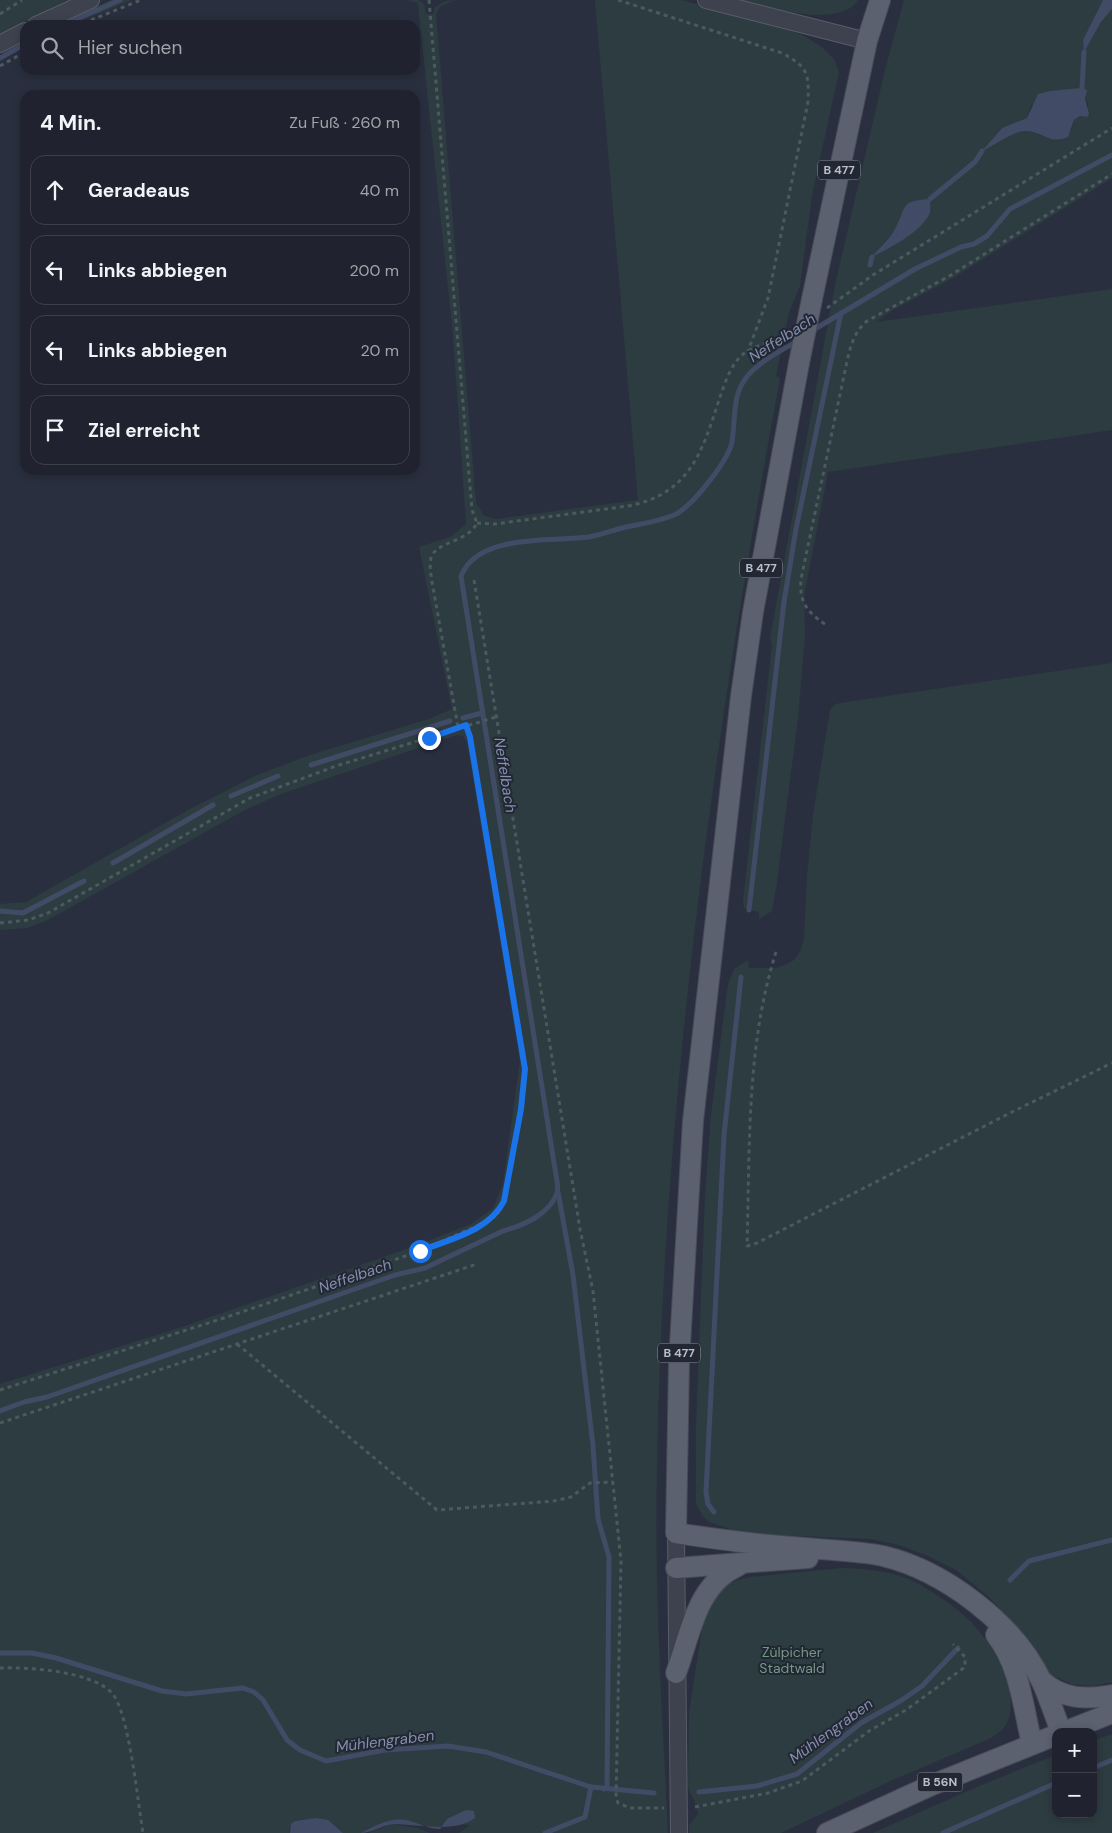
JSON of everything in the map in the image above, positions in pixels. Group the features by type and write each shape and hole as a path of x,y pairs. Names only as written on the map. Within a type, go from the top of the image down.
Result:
{"main road":[{"name":"B 477","path":"676,1533 679,1362 693,1121 743,687 755,602 799,363 867,42 880,0"},
{"path":"676,1533 745,1544 884,1557 914,1566 944,1581 973,1602 1014,1639 1042,1681 1060,1728"},
{"path":"676,1568 857,1553"},
{"path":"676,1673 697,1610 705,1593 718,1578 742,1564"},
{"path":"973,1602 1000,1640 1012,1661 1019,1683 1032,1744"},
{"path":"1042,1681 1052,1690 1076,1698 1112,1695"},
{"path":"1073,1728 1112,1713"},
{"name":"B 56N","path":"827,1833 932,1785 1052,1736"}],"street":[{"path":"47,20 91,0"},
{"path":"706,0 867,42"},
{"path":"0,44 20,34"},
{"path":"676,1533 679,1833"}],"path":[{"path":"0,14 22,0"},
{"path":"90,20 141,0"},
{"path":"429,0 472,510 477,523 467,536 436,550 431,557 432,582 458,727"},
{"path":"618,0 782,53 795,60 807,72 809,80 808,102 768,298 748,351"},
{"path":"0,66 20,55"},
{"path":"825,624 804,606 800,598 800,579 846,366 854,335 858,328 866,321 951,275 1112,174"},
{"path":"474,580 580,1229 593,1292 621,1561 616,1782 618,1804 624,1807 678,1808 768,1793 802,1781 869,1731 906,1710 965,1667 965,1657 954,1644"},
{"path":"0,923 28,920 48,913 250,798 274,788 496,716"},
{"path":"0,1390 227,1317 420,1251 472,1230 498,1213 504,1201 521,1109 525,1069 470,737 466,725"},
{"path":"776,952 762,1010 751,1104 748,1143 747,1246 757,1243 1006,1115 1112,1063"},
{"path":"0,1423 478,1264"},
{"path":"236,1344 438,1510 554,1501 571,1498 590,1483 613,1482"},
{"path":"0,1668 51,1670 96,1683 110,1692 122,1711 143,1833"}],"green space":[{"path":"0,0 68,0 28,20 20,20 20,24 0,34"},
{"path":"111,0 132,0 83,20 66,20"},
{"path":"407,0 418,0 424,4 426,14 433,14 435,7 446,1 455,0 441,6 436,14 476,503 484,516 496,519 638,500 595,0 681,0 775,25 802,35 822,47 834,59 839,72 812,195 800,286 789,312 776,376 780,378 734,648 714,783 681,1055 669,1192 661,1328 656,1511 661,1695 668,1833 459,1833 470,1825 445,1824 440,1829 421,1825 381,1823 361,1833 343,1833 327,1822 308,1819 295,1821 289,1830 290,1833 0,1833 0,1384 182,1327 415,1246 471,1224 493,1208 503,1184 520,1061 467,742 463,736 457,735 281,794 245,810 46,921 27,928 0,930 0,904 26,902 190,809 255,776 310,755 432,718 452,709 419,547 450,537 466,524 453,335 418,3"},
{"path":"738,0 858,0 849,9 835,14 819,15 783,11"},
{"path":"904,0 1103,0 1083,40 1084,51 1101,22 1112,9 1112,178 953,278 891,311 876,322 1112,289 1112,430 828,472 804,596 805,635 798,718 776,889 772,911 759,919 759,912 744,908 743,901 772,645 770,638 835,285 885,70","holes":["1082,89 1088,104 1087,117 1080,116 1074,120 1072,129 1062,139 1051,139 1032,132 1021,131 983,150 1002,128 1027,118 1031,106 1050,91","930,213 908,235 873,256 896,229"]},
{"path":"1112,663 1112,1682 1092,1686 1072,1684 1049,1674 1011,1621 990,1598 956,1570 928,1556 899,1545 871,1539 775,1535 733,1530 709,1522 702,1515 696,1503 696,1431 705,1194 711,1115 728,984 734,969 748,960 749,968 776,968 794,960 801,950 804,938 807,876 813,815 830,710 834,705 840,703"},
{"name":"Zülpicher Stadtwald","path":"843,1568 881,1571 909,1579 945,1600 970,1621 986,1641 1007,1681 1011,1709 1008,1721 1000,1732 989,1739 895,1779 781,1833 689,1833 689,1825 698,1814 688,1787 689,1713 704,1615 715,1595 735,1581 750,1577"},
{"path":"1112,1734 1112,1833 873,1833 979,1786 1052,1757 1052,1818 1097,1818 1097,1740"},
{"path":"393,1824 418,1828 430,1833 369,1833"}],"water":[{"path":"1103,0 1112,0 1112,9 1101,22 1084,52 1083,40"},
{"path":"1082,88 1087,90 1085,98 1089,114 1087,117 1080,116 1074,120 1068,137 1056,140 1032,132 1021,131 982,151 1002,128 1027,118 1038,94"},
{"path":"930,199 929,215 918,228 904,239 872,257 893,233 908,204"},
{"path":"466,1810 474,1811 475,1818 466,1823 441,1827 447,1819"},
{"path":"316,1818 328,1820 343,1833 290,1833 291,1824 295,1821"},
{"path":"391,1820 410,1821 425,1826 391,1824 370,1832 361,1833"},
{"path":"425,1826 441,1827 440,1829"}],"waterway":[{"path":"74,20 120,0"},
{"path":"0,58 20,47"},
{"path":"1082,88 1084,52"},
{"path":"930,199 975,162 982,151"},
{"name":"Neffelbach","path":"810,332 915,269 961,247 974,244 987,236 1010,209 1112,155"},
{"path":"870,265 872,257"},
{"path":"749,910 784,602 796,529 841,313"},
{"name":"Neffelbach","path":"0,1411 24,1402 47,1397 395,1275 425,1268 535,1218 553,1201 558,1191 557,1181 461,576 470,562 483,552 499,546 537,540 589,537 674,515 690,503 708,483 724,460 732,442 738,392 745,379 766,360 797,341"},
{"path":"463,718 482,713"},
{"path":"311,765 450,721"},
{"path":"231,796 278,776"},
{"path":"113,863 213,805"},
{"path":"0,911 23,913 84,881"},
{"path":"714,1512 708,1504 706,1492 724,1135 741,977"},
{"path":"558,1192 573,1275 593,1446 598,1519 609,1557 607,1786 604,1789"},
{"name":"Mühlengraben","path":"1010,1580 1029,1561 1112,1540"},
{"name":"Mühlengraben","path":"699,1792 757,1786 797,1774 861,1723 902,1700 922,1686 958,1648"},
{"name":"Mühlengraben","path":"0,1653 32,1653 56,1658 162,1691 186,1694 243,1688 254,1692 263,1700 287,1740 300,1750 326,1761 385,1750 448,1746 486,1752 591,1787 654,1793"},
{"path":"1097,1766 1112,1760"},
{"path":"943,1833 1052,1785"},
{"path":"545,1833 585,1817 591,1787"}],"route":[{"path":"420,1251 472,1230 498,1213 504,1201 521,1109 525,1069 470,737 466,725 429,738"}]}
